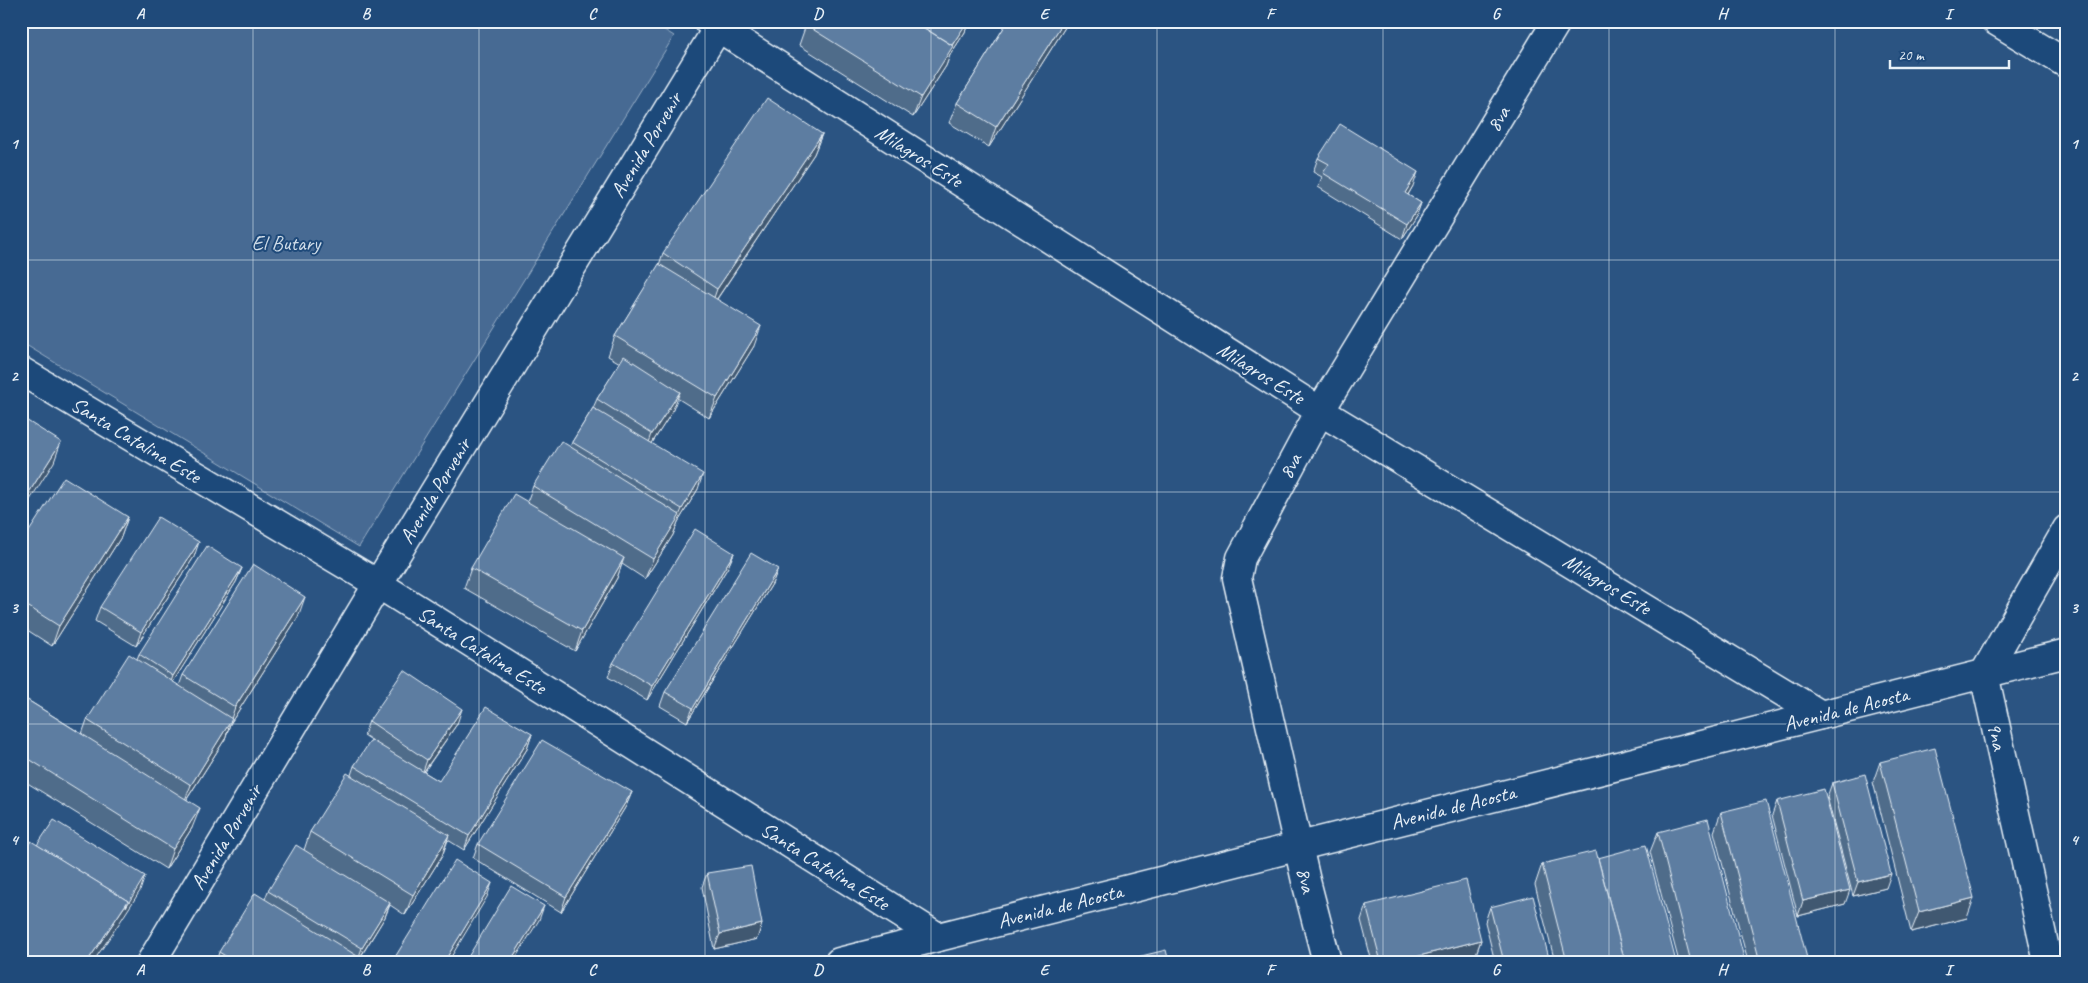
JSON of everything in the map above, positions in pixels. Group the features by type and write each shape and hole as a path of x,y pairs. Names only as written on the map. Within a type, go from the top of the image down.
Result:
{"street":[{"name":"8va","path":"1327,962 1298,846 1237,578 1241,558 1320,411 1557,21"},
{"path":"1996,21 2067,64"},
{"name":"Milagros Este","path":"716,23 1320,411 1820,715"},
{"name":"Avenida Porvenir","path":"151,962 716,23"},
{"name":"Santa Catalina Este","path":"21,371 378,584 938,937"},
{"path":"1984,674 2067,529"},
{"name":"Avenida de Acosta","path":"839,962 2067,653"},
{"name":"9na","path":"1984,674 2048,962"}],"green space":[{"name":"El Butary","path":"21,21 650,21 674,36 359,547 21,342"}],"building":[{"path":"808,21 913,21 953,46 921,97 806,25"},
{"path":"913,21 968,21 952,45"},
{"path":"1008,21 1064,21 996,127 957,103"},
{"path":"767,98 822,134 717,289 663,253"},
{"path":"1340,124 1418,172 1405,193 1421,203 1407,224 1323,173 1329,164 1318,158"},
{"path":"659,264 761,326 717,398 615,336"},
{"path":"624,356 680,392 652,434 597,399"},
{"path":"593,408 703,474 682,509 572,442"},
{"path":"21,417 61,442 21,505"},
{"path":"561,441 680,515 653,559 533,486"},
{"path":"64,477 128,517 59,626 21,602 21,544"},
{"path":"514,494 624,558 582,631 471,568"},
{"path":"158,517 199,542 141,632 100,607"},
{"path":"695,529 734,553 652,686 613,663"},
{"path":"207,546 242,568 173,676 139,654"},
{"path":"751,553 778,569 693,708 665,692"},
{"path":"253,564 305,597 235,707 183,675"},
{"path":"129,654 232,719 191,785 87,720"},
{"path":"404,670 462,709 427,760 369,721"},
{"path":"21,696 200,808 173,849 21,754"},
{"path":"486,707 532,734 469,836 354,766 371,740 439,781"},
{"path":"542,740 632,792 566,897 478,844"},
{"path":"1935,748 1974,898 1919,912 1880,762"},
{"path":"347,773 449,835 413,895 310,832"},
{"path":"1865,774 1891,874 1858,882 1832,783"},
{"path":"1824,789 1850,890 1803,901 1777,801"},
{"path":"21,790 27,793 21,802"},
{"path":"1766,801 1808,962 1760,962 1721,812"},
{"path":"1708,819 1745,962 1691,962 1658,832"},
{"path":"54,820 145,876 126,907 128,901 37,845"},
{"path":"31,841 128,901 87,962 21,962 21,855"},
{"path":"296,845 390,903 362,948 268,891"},
{"path":"1646,845 1676,962 1625,962 1598,858"},
{"path":"1596,851 1625,962 1567,962 1542,864"},
{"path":"455,860 492,883 444,962 392,962"},
{"path":"751,866 762,924 720,934 707,873"},
{"path":"1466,880 1481,940 1396,962 1381,962 1366,905"},
{"path":"511,886 544,906 510,962 465,962"},
{"path":"255,893 367,962 235,962 219,952"},
{"path":"1533,896 1550,962 1504,962 1490,907"},
{"path":"1166,950 1169,962 1130,962 1129,959"},
{"path":"1477,954 1479,962 1445,962"}]}
